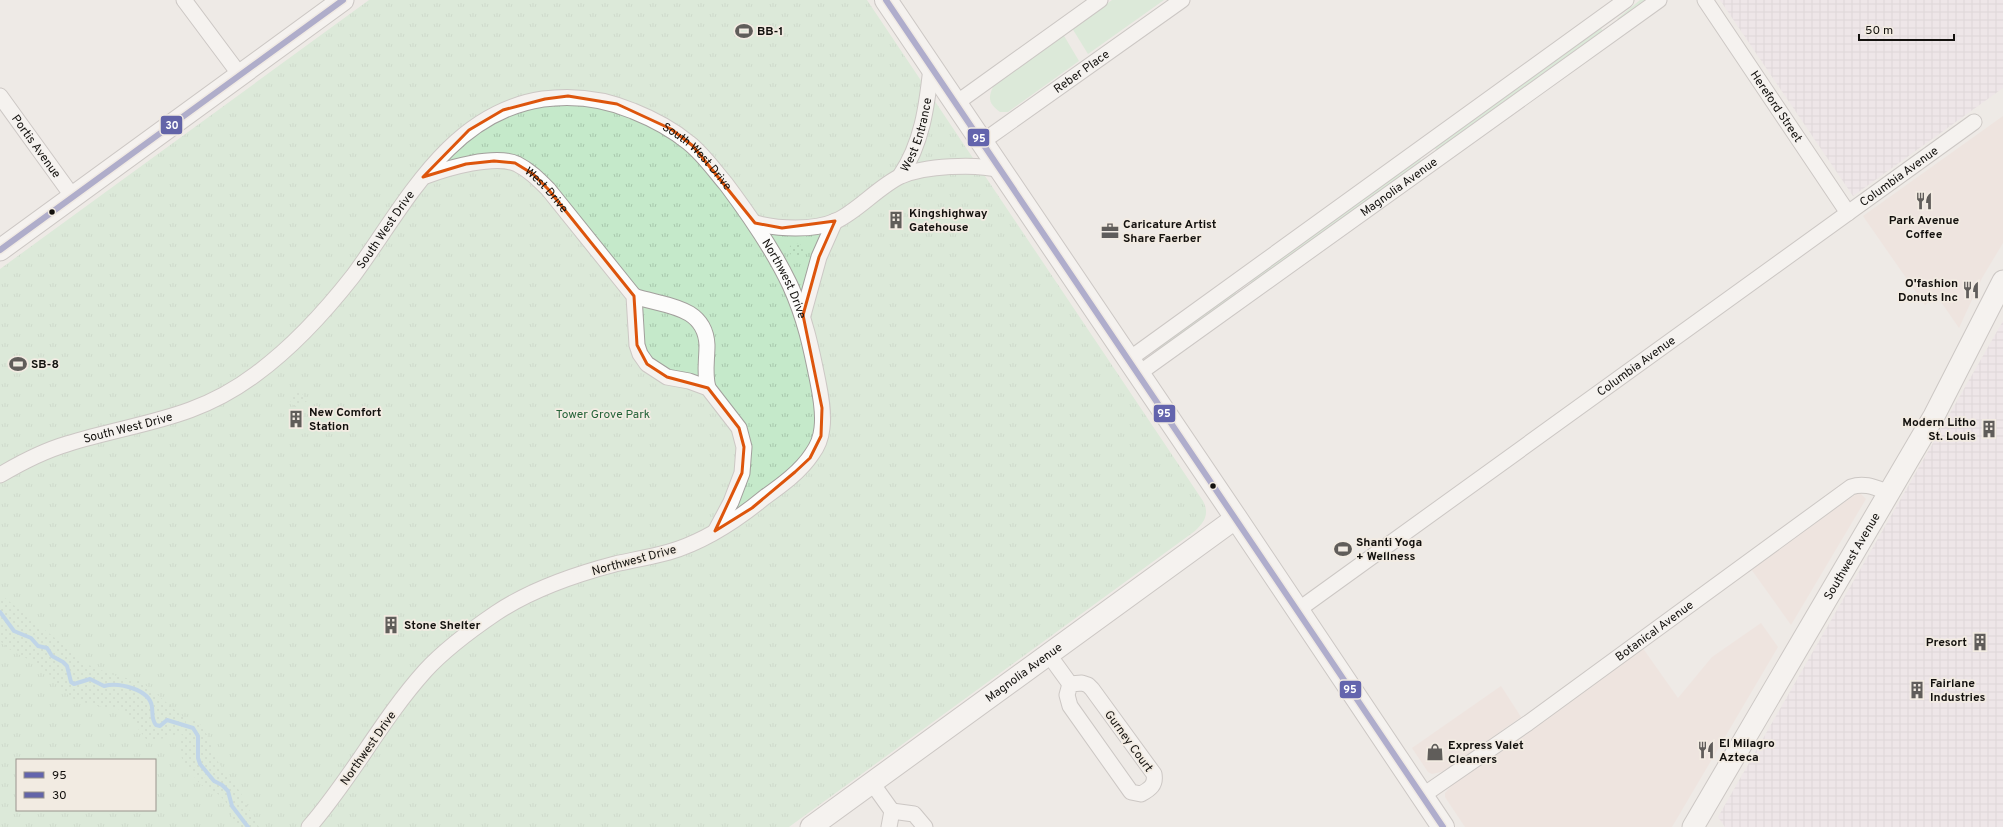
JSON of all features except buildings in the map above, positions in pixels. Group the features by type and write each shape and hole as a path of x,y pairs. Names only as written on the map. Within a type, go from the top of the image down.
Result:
{"main road":[{"path":"886,0 1443,827"}],"street":[{"path":"184,0 240,75"},
{"path":"0,250 343,0"},
{"path":"955,104 1100,0"},
{"name":"Reber Place","path":"982,142 1182,0"},
{"name":"Magnolia Avenue","path":"1133,367 1423,147 1626,0"},
{"name":"Magnolia Avenue","path":"1133,367 1434,162 1659,0"},
{"name":"Hereford Street","path":"1705,0 1848,213"},
{"name":"West Entrance","path":"755,223 770,227 797,228 835,221 900,176 911,159 918,142 928,98 931,67"},
{"name":"Portis Avenue","path":"0,96 73,197"},
{"name":"South West Drive","path":"0,475 22,462 65,444 139,426 194,410 216,400 242,385 296,342 331,304 423,177 456,141 469,130 503,110 522,103 568,96 617,104 647,116 671,129 693,146 712,166 755,223"},
{"name":"Columbia Avenue","path":"1298,610 1974,122"},
{"path":"1423,147 1434,162"},
{"name":"West Drive","path":"423,177 445,169 466,164 494,161 515,163 533,174 548,189 634,296"},
{"name":"West Entrance","path":"900,176 934,169 964,166 982,166 1000,170"},
{"path":"803,315 818,257 835,221"},
{"name":"Northwest Drive","path":"309,827 336,795 389,718 424,673 472,630 516,600 557,582 611,565 670,552 715,531 752,508 810,458 821,436 822,408 803,315 784,273 755,223"},
{"name":"Southwest Avenue","path":"1693,827 1945,397 2003,281"},
{"path":"708,388 689,381 667,377 647,364 640,354 637,345 634,296 680,308 698,323 707,344 705,377 708,388 738,428 744,447 742,473 738,486 715,531"},
{"name":"Botanical Avenue","path":"1422,796 1528,723 1851,487 1860,484 1890,492"},
{"name":"Magnolia Avenue","path":"811,827 1236,518"},
{"path":"1049,654 1070,684"},
{"name":"Gurney Court","path":"1082,683 1088,685 1092,689 1154,774 1155,780 1147,791 1137,794 1131,792 1070,706 1067,695 1070,684 1082,683"},
{"path":"872,783 892,811 889,827"},
{"path":"892,811 914,814 925,827"}],"highlighted area":[{"path":"568,96 591,99 617,104 671,129 693,146 755,223 782,228 835,221 819,257 803,315 822,408 821,436 810,458 795,472 752,508 715,531 742,473 744,447 739,428 708,388 667,377 647,364 637,345 634,296 548,189 533,174 515,163 494,161 466,164 423,177 469,130 503,110 545,99"}],"shaded area":[{"path":"1720,0 2003,0 2003,88 1853,196"},
{"path":"2003,116 2003,243 1982,278 1959,328 1937,296 1925,305 1863,216"},
{"path":"2003,321 2003,827 1725,827 1718,817"},
{"path":"1860,493 1866,499 1791,625 1751,569 1856,494"},
{"path":"1761,623 1778,647 1672,827 1465,827 1445,797 1445,793 1454,783 1642,647 1678,698 1712,657"},
{"path":"1501,686 1521,717 1445,771 1432,774 1428,772 1412,748"}],"green space":[{"name":"Tower Grove Park","path":"369,0 867,0 1205,506 1205,518 1195,531 789,827 0,827 0,269"},
{"path":"1112,0 1164,0 1088,54 1072,28"},
{"path":"1640,0 1648,0 1621,19 1617,19"},
{"path":"1601,28 1603,32 1438,150 1435,149 1437,145"},
{"path":"1063,34 1079,61 1008,112 1000,112 990,101 990,95 993,87"},
{"path":"1420,158 1421,162 1252,284 1250,282 1250,280"},
{"path":"793,243 799,243 803,247 803,253 799,257 793,257 789,253 789,247"},
{"path":"1234,291 1236,292 1236,295 1158,351 1156,347"},
{"path":"300,391 307,401 304,403 302,401 294,407 289,399"},
{"path":"0,594 65,646 79,661 113,675 139,681 152,690 183,717 186,722 180,732 170,737 146,739 129,717 117,708 102,707 75,700 61,689 48,673 37,664 9,649 0,641"},
{"path":"190,719 194,719 203,729 209,739 218,762 236,786 259,827 239,827 227,810 226,802 218,794 209,791 200,784 184,764 179,750 179,742"}],"waterway":[{"path":"0,612 14,631 31,638 38,646 47,648 52,656 63,662 67,666 71,682 74,684 90,679 104,686 117,685 132,688 140,691 150,701 153,719 156,725 160,726 167,720 193,728 198,736 198,758 200,764 214,781 222,785 228,791 232,806 248,827"}],"transit line":[{"name":"30","path":"0,250 343,0"},
{"name":"95","path":"886,0 1443,827"}],"place":[{"name":"BB-1","path":"744,31"},
{"name":"Park Avenue Coffee","path":"1924,201"},
{"name":"Kingshighway Gatehouse","path":"896,220"},
{"name":"Caricature Artist Share Faerber","path":"1110,231"},
{"name":"O'fashion Donuts Inc","path":"1971,290"},
{"name":"SB-8","path":"18,364"},
{"name":"New Comfort Station","path":"296,419"},
{"name":"Modern Litho St. Louis","path":"1989,429"},
{"name":"Shanti Yoga + Wellness","path":"1343,549"},
{"name":"Stone Shelter","path":"391,625"},
{"name":"Presort","path":"1980,642"},
{"name":"Fairlane Industries","path":"1917,690"},
{"name":"El Milagro Azteca","path":"1706,750"},
{"name":"Express Valet Cleaners","path":"1435,752"}]}
